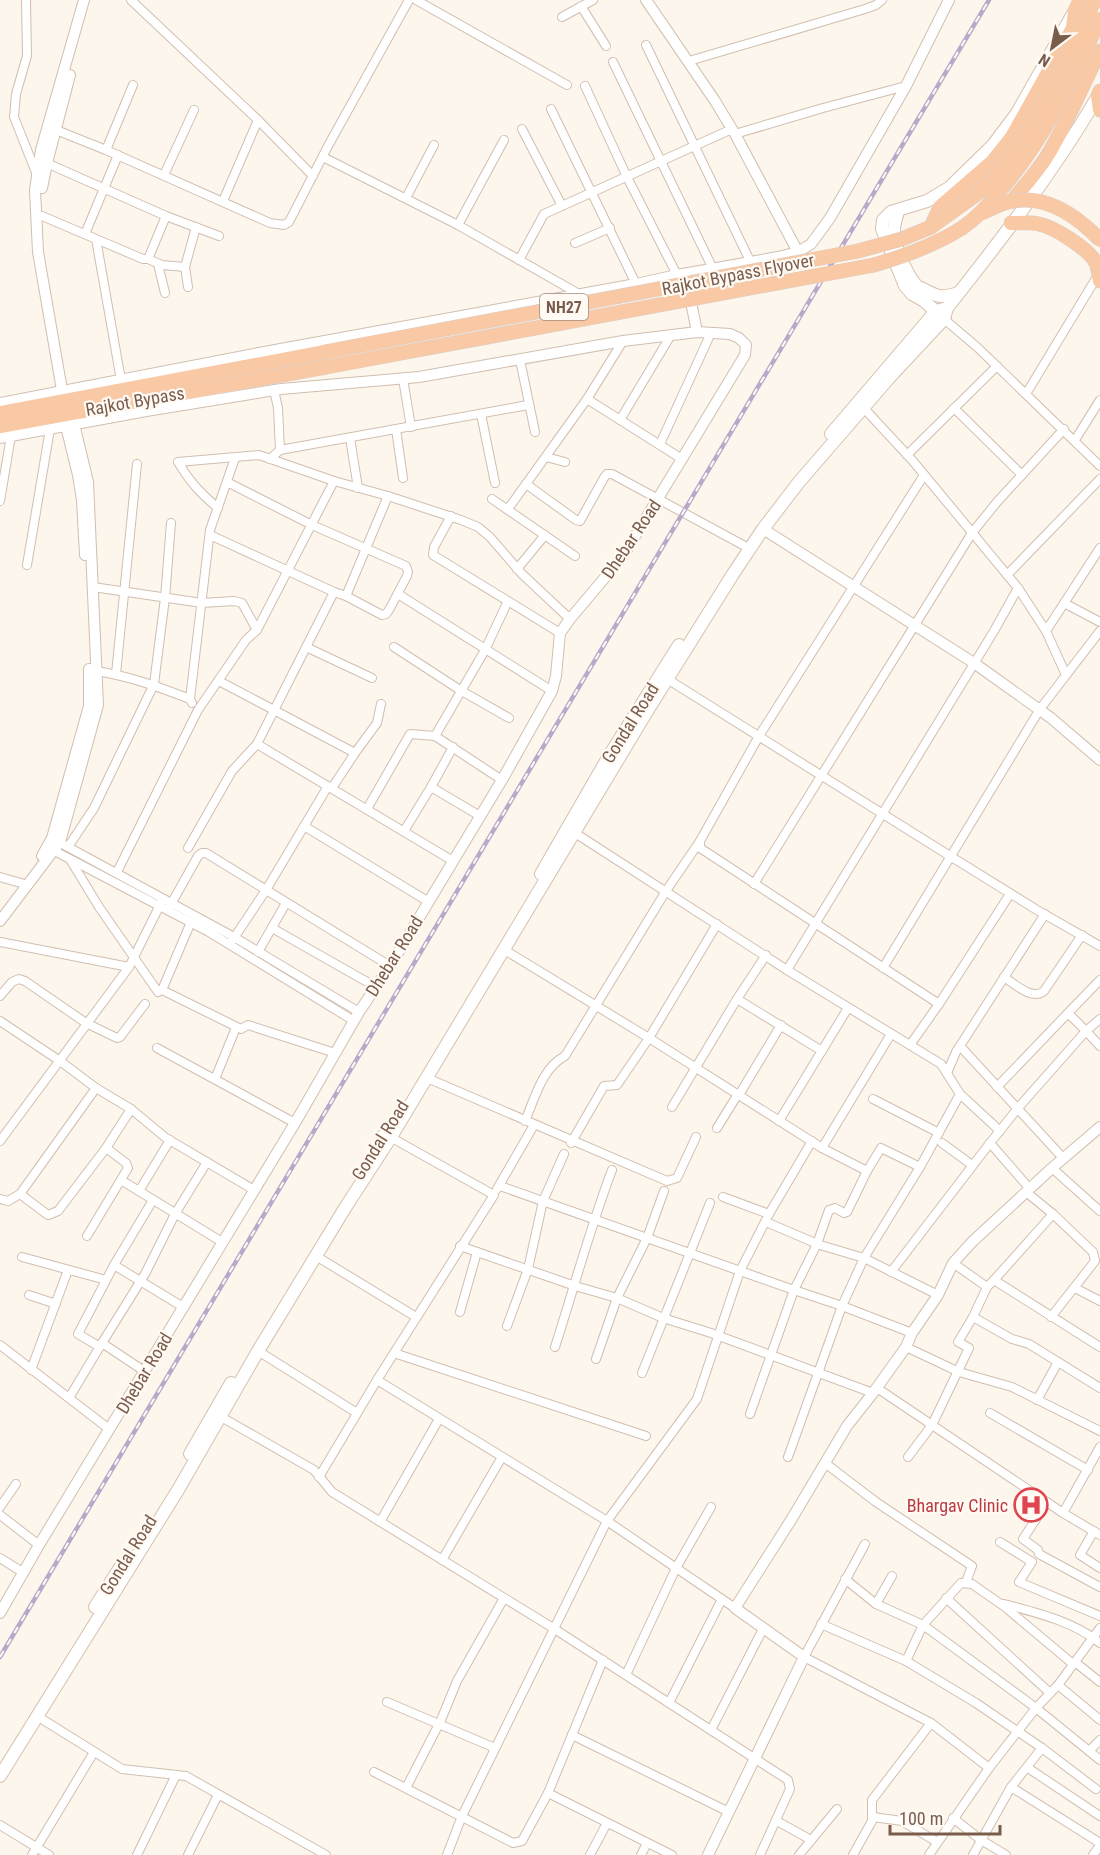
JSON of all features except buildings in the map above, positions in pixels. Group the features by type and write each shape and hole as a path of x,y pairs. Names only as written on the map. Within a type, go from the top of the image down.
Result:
{"highway":[{"name":"Rajkot Bypass Flyover","path":"260,359 325,352 858,251 902,239 931,226 992,181 1027,135 1095,0"},
{"path":"931,226 940,207 992,162 1012,136 1073,28 1077,5"},
{"name":"Rajkot Bypass Flyover","path":"270,376 874,265 909,255 963,227 979,215 1018,170 1040,138 1100,19"},
{"path":"1012,201 1046,157 1100,51"},
{"path":"1099,93 1100,110"},
{"path":"979,215 1012,201 1039,202 1078,219 1100,240"},
{"path":"1011,223 1037,223 1064,236 1083,249 1096,262 1099,278"},
{"name":"Rajkot Bypass","path":"0,413 234,369 260,359"},
{"path":"214,362 234,369"},
{"name":"Rajkot Bypass","path":"0,426 270,376"}],"main road":[{"path":"942,313 905,286 898,274 882,230 882,224 887,215 927,201 949,188 993,145 1017,113 1077,5"},
{"path":"861,405 958,293 1060,156 1099,93"},
{"path":"918,294 945,298 958,293"},
{"path":"918,294 925,323"},
{"path":"0,1776 178,1490 217,1414 316,1256 387,1135 427,1078 575,833 663,677 762,524 799,482 925,323 942,313"},
{"name":"Gondal Road","path":"0,1762 107,1587 217,1414 387,1135 609,756 663,677 743,545 762,524"}],"street":[{"path":"26,0 27,56 16,94 14,117 43,186"},
{"path":"65,390 38,252 35,205 37,175 43,161 84,0"},
{"path":"51,128 91,0"},
{"path":"130,0 258,120 313,176"},
{"path":"51,128 118,155 270,223 284,225 289,222 322,157 409,0"},
{"path":"416,0 567,85"},
{"path":"562,17 593,0"},
{"path":"647,0 734,132 798,252"},
{"path":"689,61 865,9 882,0"},
{"path":"0,403 214,362 260,359 798,252 815,240 824,226 906,86 949,0"},
{"path":"581,6 606,46"},
{"path":"646,45 751,263"},
{"path":"613,62 713,269"},
{"path":"106,150 134,85"},
{"path":"585,86 627,177 690,293 697,332"},
{"path":"519,260 542,217 592,192 695,146 734,132 906,86"},
{"path":"551,109 636,284"},
{"path":"164,175 194,110"},
{"path":"223,201 258,120"},
{"path":"522,129 562,206"},
{"path":"458,225 504,140"},
{"path":"406,198 434,144"},
{"path":"85,234 118,155"},
{"path":"322,157 458,225 579,294"},
{"path":"43,161 44,256 65,390"},
{"path":"43,161 166,216 219,236"},
{"path":"42,216 143,259 158,264 185,267"},
{"path":"148,259 166,216"},
{"path":"189,287 185,267 196,227"},
{"path":"575,243 610,228"},
{"path":"96,239 121,380"},
{"path":"158,264 165,293"},
{"path":"1026,394 1099,278"},
{"path":"942,313 1100,466"},
{"name":"Dhebar Road","path":"0,438 274,390 403,379 670,335 697,332 730,334 739,338 746,345 747,350 617,564 560,633 556,676 552,691 502,780 390,966 357,1016 0,1613"},
{"path":"660,444 711,333"},
{"path":"620,420 670,335"},
{"path":"508,509 587,399 623,341"},
{"path":"520,360 535,432"},
{"path":"907,454 997,366"},
{"path":"270,376 278,408 280,450"},
{"path":"403,379 411,427"},
{"path":"587,399 682,459"},
{"path":"1074,440 1100,400"},
{"path":"270,459 280,450 528,405"},
{"path":"861,405 907,454 1018,588 1046,631 1066,675"},
{"path":"954,408 1022,475"},
{"path":"481,414 495,483"},
{"path":"57,845 98,705 88,482 70,425"},
{"path":"57,845 89,701 89,638 82,500 70,425"},
{"path":"27,565 50,429"},
{"path":"396,429 403,478"},
{"path":"754,884 972,533 997,502 1064,429"},
{"path":"0,501 12,436"},
{"path":"350,438 358,488"},
{"path":"218,508 196,489 178,462 259,456 388,496 451,516 485,532 517,569 570,619"},
{"path":"546,457 565,462"},
{"path":"189,699 210,535 235,458"},
{"path":"116,674 137,464"},
{"path":"526,484 580,521 607,474 612,474 743,545"},
{"path":"525,1121 547,1071 565,1056 666,891 700,841 759,736 924,475"},
{"path":"1007,574 1100,479"},
{"path":"117,872 198,710 246,640 257,630 334,481"},
{"path":"210,535 346,596 382,615 386,614 407,576 406,566 312,525 227,482"},
{"path":"346,596 388,496"},
{"path":"492,499 575,556"},
{"path":"451,516 434,547 433,555 560,633"},
{"path":"0,911 57,845 94,808 154,684 165,597 171,523"},
{"path":"762,524 1040,709 1100,760"},
{"path":"517,569 545,535"},
{"path":"1046,631 1100,548"},
{"path":"93,587 202,603 234,601 242,603 257,630"},
{"path":"787,970 1018,588"},
{"path":"188,849 232,771 257,744 334,592"},
{"path":"398,594 552,691"},
{"path":"435,736 485,650 508,601"},
{"path":"1064,603 1100,622"},
{"path":"884,968 1040,709 1100,631"},
{"path":"306,647 372,678"},
{"path":"394,647 460,690 509,718"},
{"path":"96,671 154,684 189,699 198,710"},
{"path":"663,677 1010,894 1100,946"},
{"path":"219,681 355,753"},
{"path":"229,945 330,787 377,723 381,704"},
{"path":"367,809 410,734 435,736 502,780"},
{"path":"257,744 453,861"},
{"path":"404,831 453,747"},
{"path":"431,787 480,816"},
{"path":"304,826 429,902"},
{"path":"575,833 787,970 941,1064 960,1094 1000,1131"},
{"path":"700,841 700,848 706,853 939,1004"},
{"path":"57,845 160,991 241,1029 249,1025 335,1053"},
{"path":"57,845 117,872 229,945 357,1016"},
{"path":"0,1141 129,967 166,904 198,856 204,853 390,966"},
{"path":"69,859 234,937 357,1016"},
{"path":"0,877 25,884"},
{"path":"0,921 25,884"},
{"path":"910,1045 1010,894"},
{"path":"258,952 286,903"},
{"path":"947,1073 960,1046 1045,914"},
{"path":"0,996 12,982 19,979 25,981 86,1023 117,1038 120,1037 146,1004 160,991 191,922"},
{"path":"572,1142 604,1086 617,1085 650,1038 717,924"},
{"path":"272,928 376,987"},
{"path":"1004,978 1033,995 1039,995 1082,935"},
{"path":"0,942 129,967"},
{"path":"503,949 650,1038 822,1148 867,1172"},
{"path":"672,1107 766,955"},
{"path":"997,1087 1100,980"},
{"path":"738,999 822,1051"},
{"path":"779,1121 848,1008"},
{"path":"1068,1013 1100,1046"},
{"path":"891,1272 1018,1107 1086,1031 1100,1019"},
{"path":"0,1021 96,1088 131,1109 170,1140 254,1190"},
{"path":"717,1128 781,1025"},
{"path":"215,1079 235,1030"},
{"path":"822,1148 891,1034"},
{"path":"960,1046 1063,1158"},
{"path":"157,1047 295,1123"},
{"path":"427,1078 667,1181 677,1178 696,1137"},
{"path":"0,1199 8,1201 20,1194 96,1088"},
{"path":"788,1458 842,1306 864,1258 920,1167 960,1094"},
{"path":"873,1099 939,1133"},
{"path":"20,1194 48,1215 58,1212 106,1148 131,1109"},
{"path":"320,1477 377,1380 500,1186 534,1125"},
{"path":"735,1608 847,1426 906,1347 912,1333 938,1295 953,1263 1028,1190 1100,1127"},
{"path":"387,1135 494,1194"},
{"path":"139,1191 170,1140"},
{"path":"447,1855 462,1816 607,1521 697,1400 740,1271 767,1218 812,1141"},
{"path":"942,1143 972,1165"},
{"path":"990,1143 1028,1190 1097,1258 1051,1317"},
{"path":"87,1236 128,1168 126,1163 106,1148"},
{"path":"750,1414 794,1290 817,1244 829,1210 835,1208 844,1213 847,1212 881,1148 920,1167"},
{"path":"507,1326 528,1269 543,1201 564,1154"},
{"path":"69,1398 140,1281 175,1214 207,1161"},
{"path":"1052,1168 1100,1211"},
{"path":"555,1347 593,1220 612,1170"},
{"path":"121,1179 222,1242"},
{"path":"500,1186 842,1306 912,1333"},
{"path":"596,1359 617,1298 647,1238 664,1191"},
{"path":"723,1197 817,1244 864,1258 938,1295"},
{"path":"144,1371 78,1334 106,1280 153,1200"},
{"path":"642,1373 710,1203"},
{"path":"908,1457 933,1425 959,1372 969,1348 958,1342 990,1284 1053,1214"},
{"path":"460,1246 575,1286 617,1298 663,1318 875,1391 933,1425 1097,1533 1080,1555 1100,1568"},
{"path":"460,1312 477,1252"},
{"path":"316,1256 416,1317"},
{"path":"22,1257 106,1280"},
{"path":"953,1263 1100,1347"},
{"path":"114,1266 183,1307"},
{"path":"31,1370 68,1270"},
{"path":"1075,1288 1100,1301"},
{"path":"29,1295 56,1304"},
{"path":"973,1317 1012,1339 1029,1344 1100,1388"},
{"path":"0,1345 109,1429"},
{"path":"906,1347 959,1372 1012,1387 1100,1431"},
{"path":"258,1351 357,1413"},
{"path":"394,1353 646,1436"},
{"path":"1037,1400 1058,1362"},
{"path":"377,1380 607,1521 804,1657 931,1724 990,1768"},
{"path":"990,1413 1088,1470"},
{"path":"217,1414 314,1470 332,1492 553,1628 788,1780 790,1789 760,1855"},
{"path":"380,1522 439,1419"},
{"path":"1064,1513 1100,1447"},
{"path":"442,1560 502,1457"},
{"path":"825,1463 876,1502 972,1566 966,1582"},
{"path":"0,1507 16,1484"},
{"path":"1047,1502 1023,1539 1038,1550 1038,1554 1100,1587"},
{"path":"626,1675 676,1568 711,1507"},
{"path":"0,1515 39,1545"},
{"path":"1000,1542 1032,1562 1019,1582 1100,1616"},
{"path":"708,1855 804,1657 865,1544"},
{"path":"0,1558 24,1573"},
{"path":"876,1604 892,1576"},
{"path":"845,1579 876,1604 923,1625 1036,1708 1100,1760"},
{"path":"906,1661 923,1625 946,1598 961,1583 966,1582 998,1602 1100,1682"},
{"path":"406,1788 439,1724 457,1681 504,1598"},
{"path":"946,1598 1050,1693"},
{"path":"669,1703 722,1599"},
{"path":"998,1602 1057,1619 1097,1640"},
{"path":"821,1624 906,1661 976,1703 1042,1748 1096,1789"},
{"path":"929,1855 953,1818 1017,1731 1058,1685 1074,1663 1097,1640 1100,1628"},
{"path":"711,1730 763,1629"},
{"path":"374,1772 513,1843 520,1842 525,1838 548,1793 603,1660"},
{"path":"1058,1685 1100,1720"},
{"path":"387,1702 495,1748"},
{"path":"37,1716 122,1770 186,1776 313,1852 326,1855"},
{"path":"853,1855 873,1817 872,1800 931,1724"},
{"path":"572,1735 729,1812"},
{"path":"1089,1751 1100,1740"},
{"path":"973,1855 1011,1787 1042,1748"},
{"path":"34,1851 94,1752"},
{"path":"1028,1768 1100,1816"},
{"path":"137,1855 176,1775"},
{"path":"1011,1787 1100,1844 1093,1855"},
{"path":"548,1793 672,1855"},
{"path":"188,1855 218,1794"},
{"path":"799,1855 837,1809"},
{"path":"873,1817 902,1821 937,1842"},
{"path":"953,1818 981,1840 1006,1855"},
{"path":"777,1821 811,1840"},
{"path":"590,1855 607,1822"},
{"path":"0,1825 34,1851 49,1855"},
{"path":"641,1855 647,1843"}],"railway":[{"path":"0,1657 989,0"}],"place":[{"name":"Bhargav Clinic","path":"1031,1505"}]}
